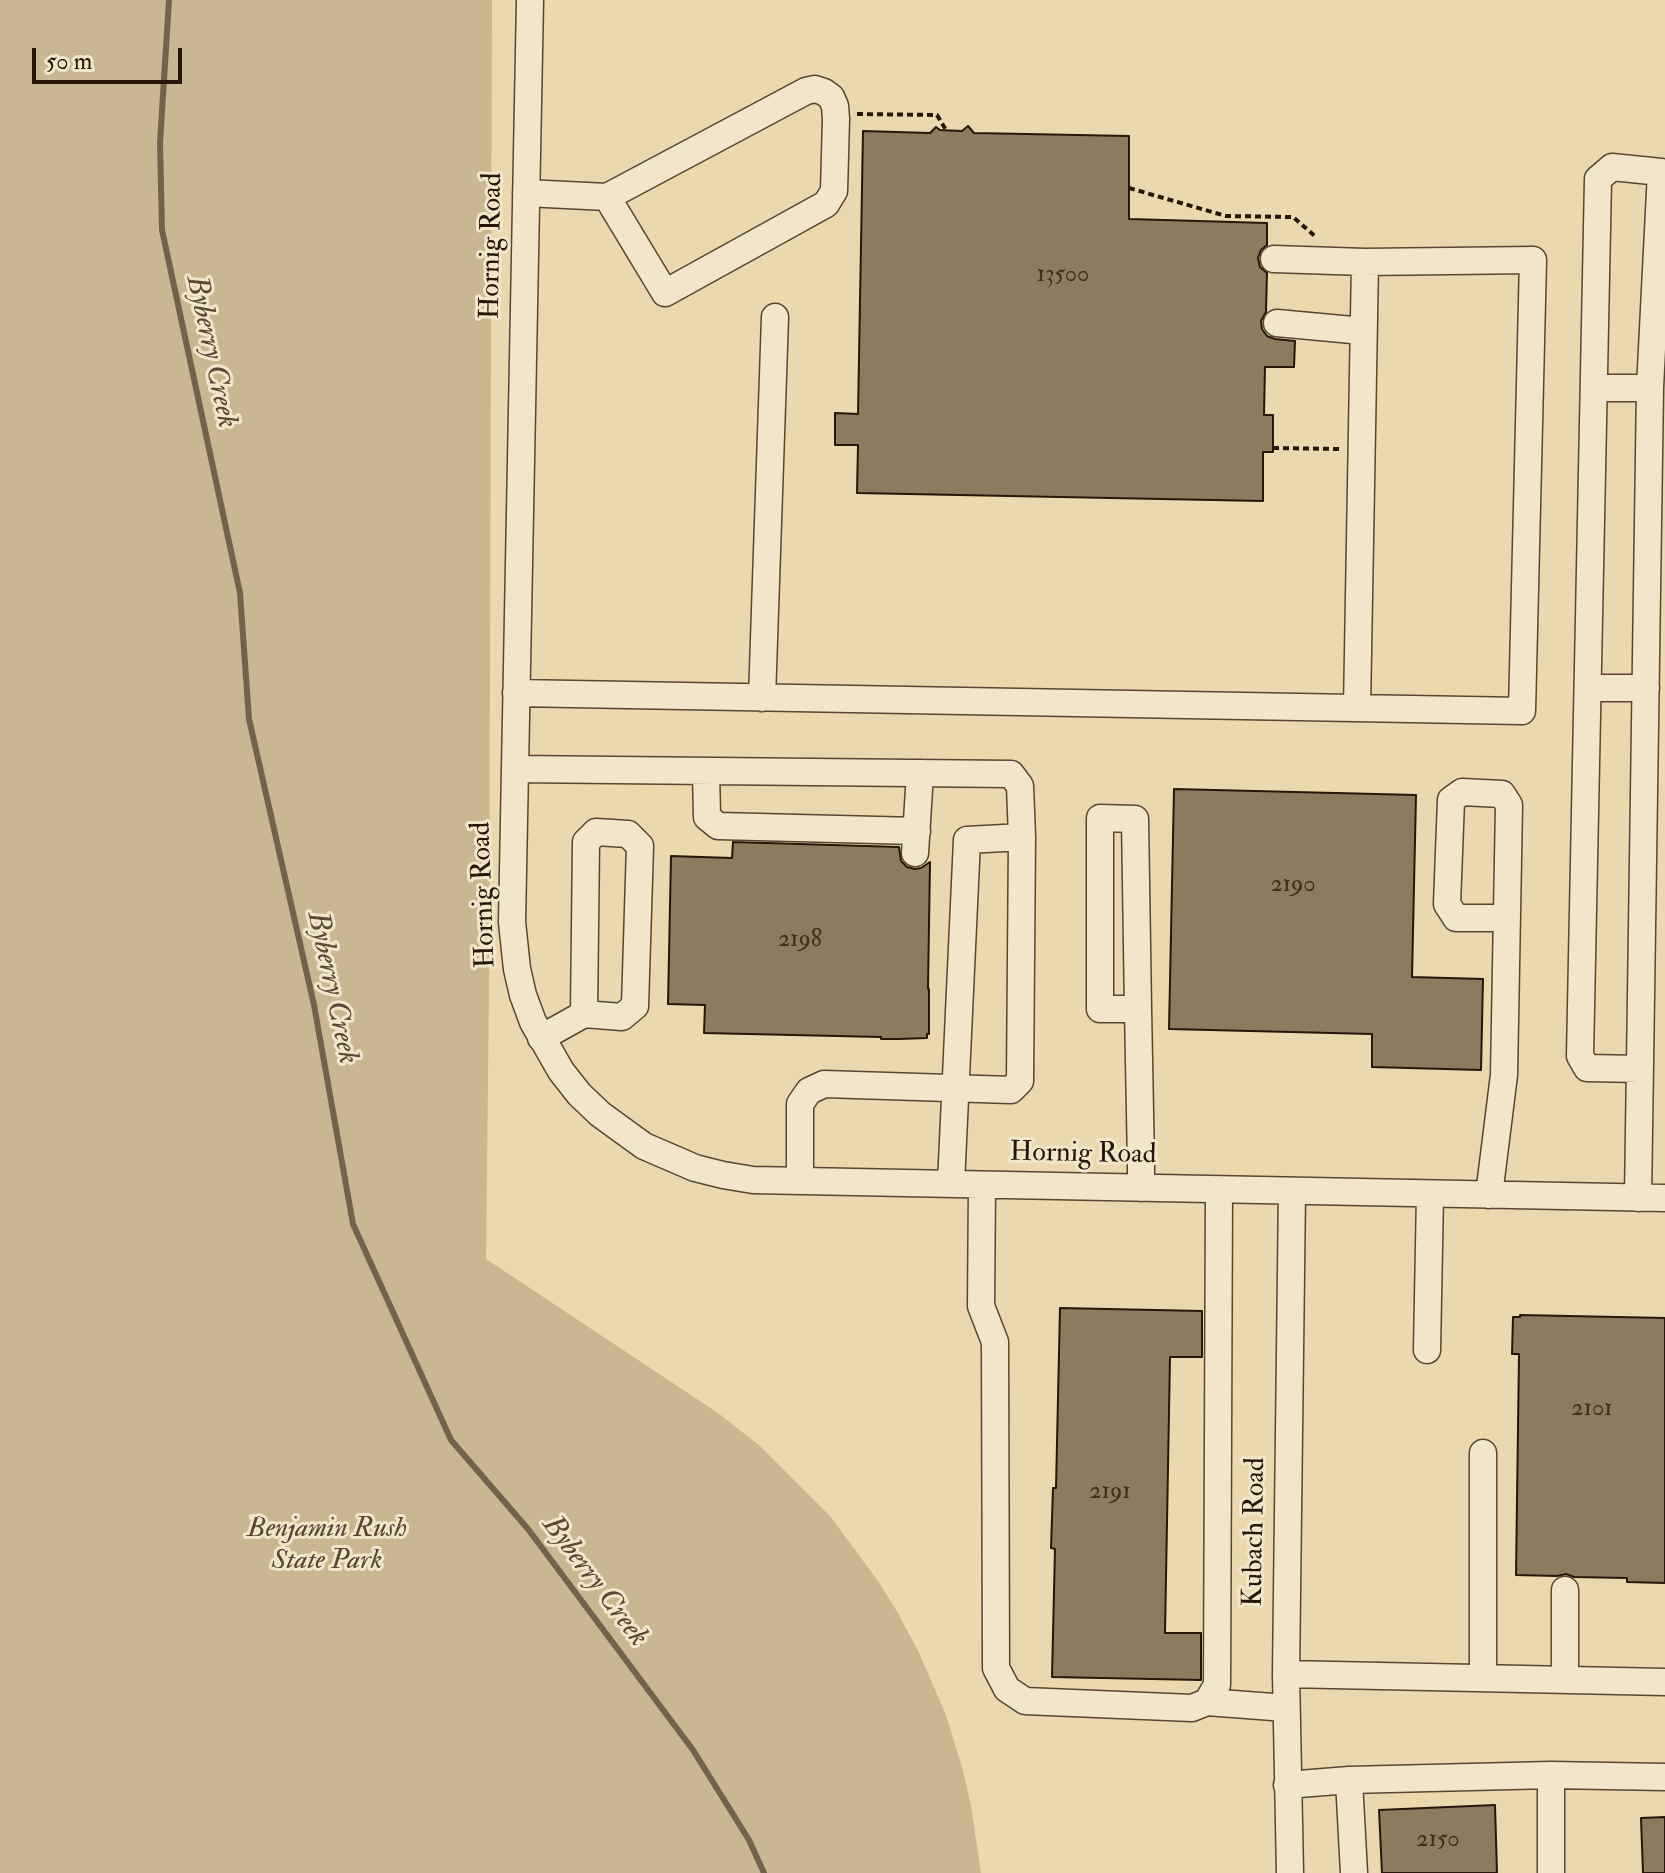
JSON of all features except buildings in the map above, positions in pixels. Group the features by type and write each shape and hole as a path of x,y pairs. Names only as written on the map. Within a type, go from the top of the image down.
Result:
{"street":[{"name":"Hornig Road","path":"530,0 512,922 523,995 541,1038 579,1094 621,1131 644,1146 695,1168 753,1180 1665,1198"},
{"path":"526,193 607,197 797,95 815,89 831,97 835,106 834,191 826,204 665,293 607,197"},
{"path":"1638,1198 1646,688 1650,388 1659,329 1663,172 1612,167 1598,179 1580,1056 1587,1068 1640,1069"},
{"path":"516,693 1522,711 1533,260 1356,262 1274,259"},
{"path":"1356,262 1363,331 1357,708"},
{"path":"762,698 775,317"},
{"path":"1277,323 1363,331"},
{"path":"1594,388 1650,388"},
{"path":"1588,688 1646,688"},
{"path":"515,769 1011,774 1020,786 1020,1081 1011,1090 824,1084 809,1091 800,1104 800,1181"},
{"path":"706,771 707,817 718,826 916,842 920,773"},
{"path":"1489,1195 1504,1075 1507,918 1509,805 1502,794 1462,792 1451,800 1447,904 1456,918 1507,918"},
{"path":"1138,1009 1100,1009 1100,818 1135,819 1141,1188"},
{"path":"541,1038 584,1014 622,1017 635,1006 640,846 628,834 596,832 586,842 584,1014"},
{"path":"951,1184 967,840 1022,837"},
{"path":"982,1185 981,1306 995,1342 996,1668 1007,1689 1025,1701 1192,1708 1207,1702 1286,1708"},
{"path":"1207,1702 1217,1685 1219,1190"},
{"name":"Kubach Road","path":"1290,1873 1286,1674 1292,1191"},
{"path":"1427,1350 1430,1194"},
{"path":"1483,1453 1483,1678"},
{"path":"1565,1590 1565,1680"},
{"path":"1286,1674 1665,1682"},
{"path":"1287,1785 1349,1780 1551,1775 1665,1777"},
{"path":"1551,1775 1551,1873"},
{"path":"1349,1780 1354,1873"}],"path":[{"path":"852,114 937,115 946,130"},
{"path":"1129,188 1226,216 1293,217 1356,262"},
{"path":"1273,448 1362,449"}],"green space":[{"name":"Benjamin Rush State Park","path":"0,0 492,0 486,1259 718,1413 760,1446 830,1516 898,1613 946,1715 971,1806 981,1873 0,1873"}],"waterway":[{"name":"Byberry Creek","path":"169,0 160,143 162,230 240,593 249,719 314,1005 353,1224 451,1440 528,1529 693,1750 749,1840 764,1873"}]}
